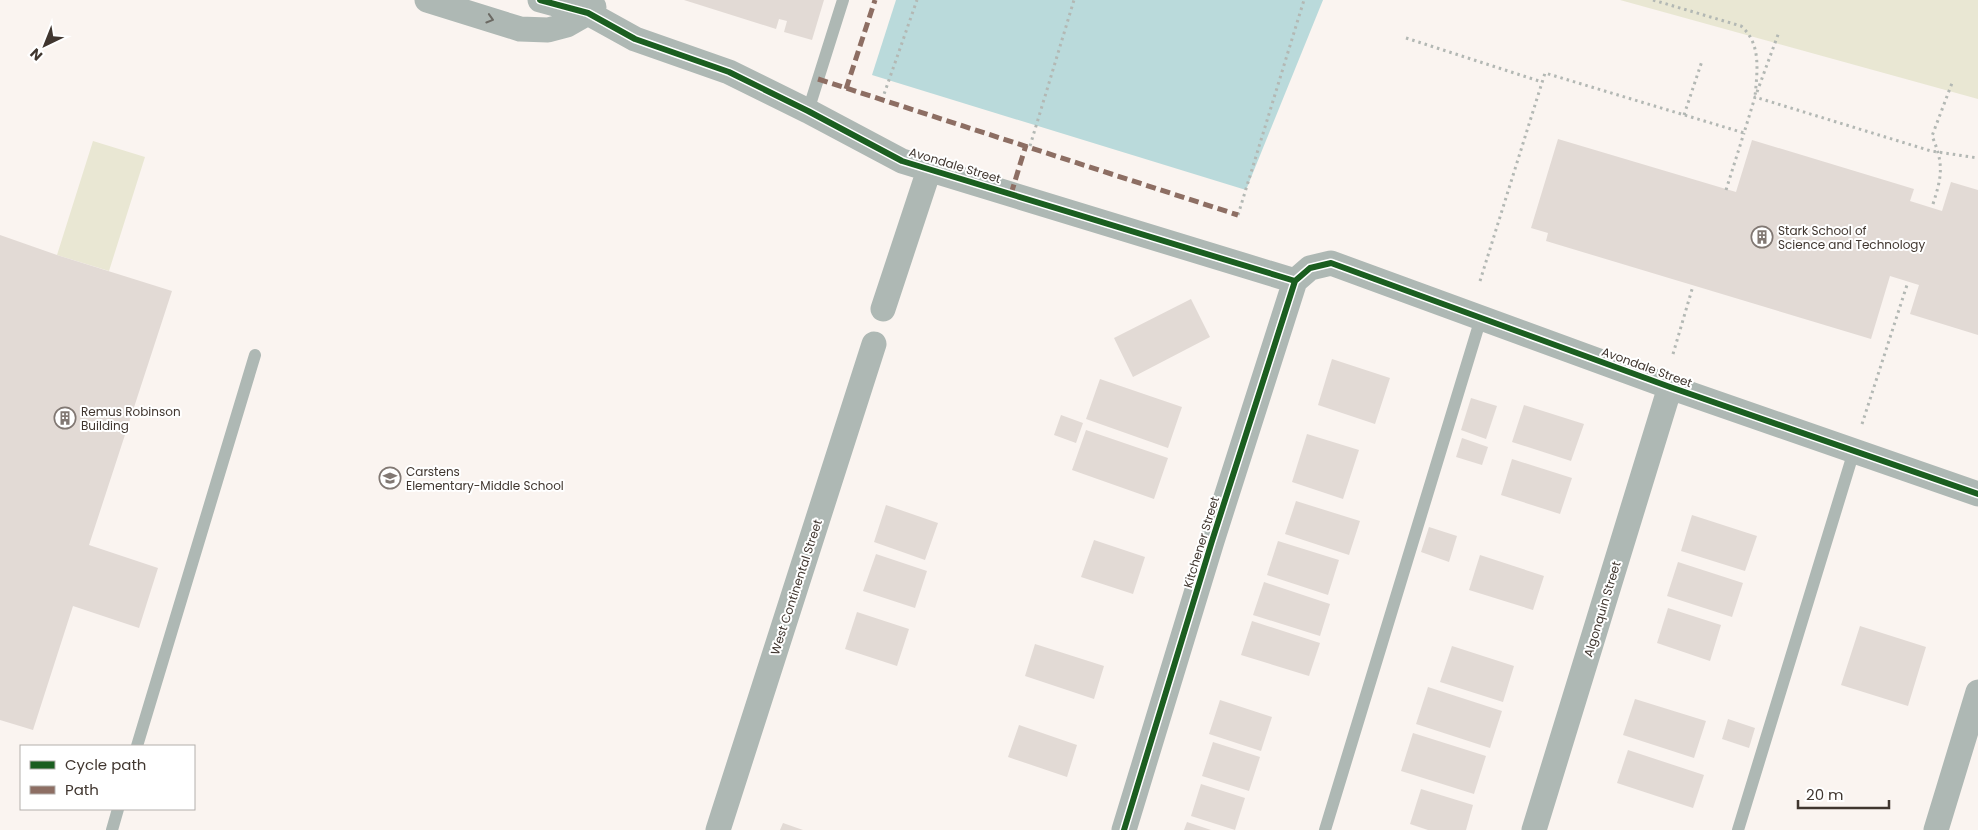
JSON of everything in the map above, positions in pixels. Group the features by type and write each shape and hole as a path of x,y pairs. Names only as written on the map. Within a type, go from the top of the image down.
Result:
{"street":[{"path":"427,0 468,6 520,29 548,30 566,25 594,6"},
{"name":"Avondale Street","path":"540,0 594,6 635,39 729,72 902,161 1303,275 1331,263 1670,388 1978,494"},
{"path":"883,309 929,170"},
{"name":"Kitchener Street","path":"1124,830 1212,541 1303,275"},
{"name":"West Continental Street","path":"718,830 874,344"},
{"name":"Algonquin Street","path":"1534,830 1670,388"},
{"path":"1936,830 1978,692"}],"lane":[{"path":"808,111 844,0"},
{"path":"1325,830 1481,318"},
{"path":"137,745 255,355"},
{"path":"1738,830 1854,451"},
{"path":"112,830 118,810"}],"path":[{"path":"882,100 916,0"},
{"path":"1030,146 1074,0"},
{"path":"1238,215 1304,0"},
{"path":"1653,0 1741,26 1749,33 1756,47 1755,97"},
{"path":"1726,190 1755,97 1779,32"},
{"path":"1406,38 1542,82"},
{"path":"1684,115 1702,61"},
{"path":"1480,281 1545,72 1744,133"},
{"path":"1933,204 1941,179 1939,152 1932,136 1952,83"},
{"path":"1755,97 1939,152 1978,158"},
{"path":"1854,451 1906,285"},
{"path":"1673,354 1693,286"}],"shaded area":[{"path":"1620,0 1978,0 1978,99"},
{"path":"93,141 145,157 109,271 57,255"}],"water":[{"path":"896,0 1323,0 1246,190 872,75"}],"building":[{"path":"684,0 824,0 812,40 784,32 787,21 779,19 776,29"},
{"name":"Stark School of Science and Technology","path":"1558,139 1736,192 1752,140 1914,189 1910,201 1942,211 1951,182 1978,190 1978,335 1910,314 1919,285 1890,276 1871,339 1546,241 1548,233 1531,228"},
{"name":"Remus Robinson Building","path":"0,235 172,291 89,545 158,568 139,628 73,606 33,730 0,720"},
{"path":"1191,299 1210,337 1133,377 1114,338"},
{"path":"1332,359 1390,378 1375,424 1318,405"},
{"path":"1100,379 1182,407 1168,448 1086,419"},
{"path":"1471,398 1497,406 1486,439 1461,430"},
{"path":"1524,405 1584,424 1571,461 1512,442"},
{"path":"1061,415 1083,423 1076,443 1054,435"},
{"path":"1086,430 1168,458 1154,499 1072,470"},
{"path":"1307,434 1359,450 1343,499 1292,482"},
{"path":"1462,438 1488,447 1482,465 1456,457"},
{"path":"1512,459 1572,478 1560,514 1501,495"},
{"path":"1296,501 1360,521 1349,555 1285,534"},
{"path":"886,505 938,523 925,560 874,542"},
{"path":"1692,515 1757,536 1745,571 1681,551"},
{"path":"1429,527 1457,536 1449,562 1421,552"},
{"path":"1094,540 1145,557 1133,594 1081,577"},
{"path":"1278,541 1339,560 1328,595 1267,575"},
{"path":"876,554 927,571 915,608 863,591"},
{"path":"1480,555 1544,576 1533,610 1469,590"},
{"path":"1678,562 1743,583 1732,617 1667,596"},
{"path":"1264,582 1330,604 1320,636 1253,615"},
{"path":"1668,608 1721,625 1710,661 1657,643"},
{"path":"857,612 909,629 897,666 845,649"},
{"path":"1252,621 1320,643 1309,676 1241,655"},
{"path":"1860,626 1926,647 1908,706 1841,685"},
{"path":"1035,644 1104,666 1094,699 1025,676"},
{"path":"1452,646 1514,666 1503,702 1440,682"},
{"path":"1428,687 1502,711 1490,748 1416,724"},
{"path":"1635,699 1706,721 1694,758 1623,735"},
{"path":"1220,700 1272,717 1261,751 1209,734"},
{"path":"1728,719 1755,728 1749,748 1722,739"},
{"path":"1019,725 1077,745 1067,777 1008,757"},
{"path":"1413,733 1486,756 1474,794 1401,771"},
{"path":"1213,742 1260,757 1249,791 1202,776"},
{"path":"1628,750 1704,775 1693,808 1617,783"},
{"path":"1201,784 1245,798 1235,830 1191,816"},
{"path":"1421,789 1473,805 1466,830 1428,830 1410,824"},
{"path":"1187,822 1211,830 1184,830"},
{"path":"783,823 803,830 780,830"}],"marked path":[{"path":"846,89 875,0"},
{"path":"818,79 1238,215"},
{"path":"1011,194 1026,145"}],"cycle path":[{"path":"540,0 588,13 635,39 729,72 902,161 1295,281"},
{"path":"1124,830 1212,541 1295,281 1310,268 1331,263 1670,387 1978,494"}],"place":[{"name":"Stark School of Science and Technology","path":"1762,237"},
{"name":"Remus Robinson Building","path":"65,418"},
{"name":"Carstens Elementary-Middle School","path":"390,478"}]}
